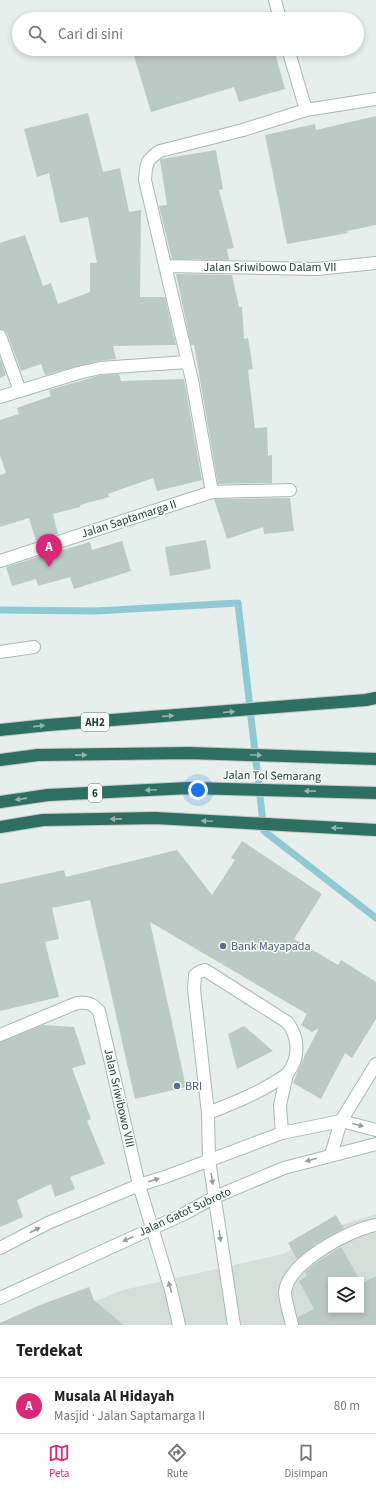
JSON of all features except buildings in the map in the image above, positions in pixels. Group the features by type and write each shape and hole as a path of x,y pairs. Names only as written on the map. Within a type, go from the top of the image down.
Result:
{"highway":[{"name":"AH2","path":"0,730 371,699"},
{"name":"Jalan Tol Semarang","path":"0,760 38,755 189,753 376,759"},
{"name":"Jalan Tol Semarang","path":"0,802 48,795 190,788 376,793"},
{"path":"0,827 43,820 155,818 376,830"}],"street":[{"path":"275,0 278,12"},
{"path":"290,56 306,110"},
{"path":"212,492 192,380 144,180 146,164 151,156 160,151 243,130 306,110 376,99"},
{"name":"Jalan Sriwibowo Dalam VII","path":"165,266 317,269 376,263"},
{"path":"0,336 20,391"},
{"path":"0,397 78,373 100,368 187,362"},
{"name":"Jalan Saptamarga II","path":"0,561 212,492 290,490"},
{"path":"0,652 34,647"},
{"path":"234,1325 209,1160 208,1113 194,989 195,975 199,972 205,970 287,1022 294,1031 296,1045 295,1061 287,1074 280,1105 282,1133"},
{"name":"Jalan Sriwibowo VIII","path":"0,1035 77,1003 87,1002 94,1005 99,1011 139,1185 171,1290 179,1325"},
{"path":"331,1155 341,1120 376,1064"},
{"path":"208,1113 259,1092 287,1074"},
{"path":"0,1248 48,1223 139,1185 282,1133 341,1120 376,1130"},
{"name":"Jalan Gatot Subroto","path":"0,1298 184,1214 215,1197 284,1168 376,1144"},
{"path":"292,1325 285,1292 289,1278 306,1261 325,1246 365,1227 376,1225"}],"shaded area":[{"path":"376,1214 376,1325 35,1325 123,1290 283,1254 326,1230"}],"waterway":[{"path":"0,610 96,611 238,603 264,831 376,918"}],"place":[{"name":"Musala Al Hidayah","path":"49,567"},
{"name":"Bank Mayapada","path":"223,946"},
{"name":"BRI","path":"177,1086"}]}
